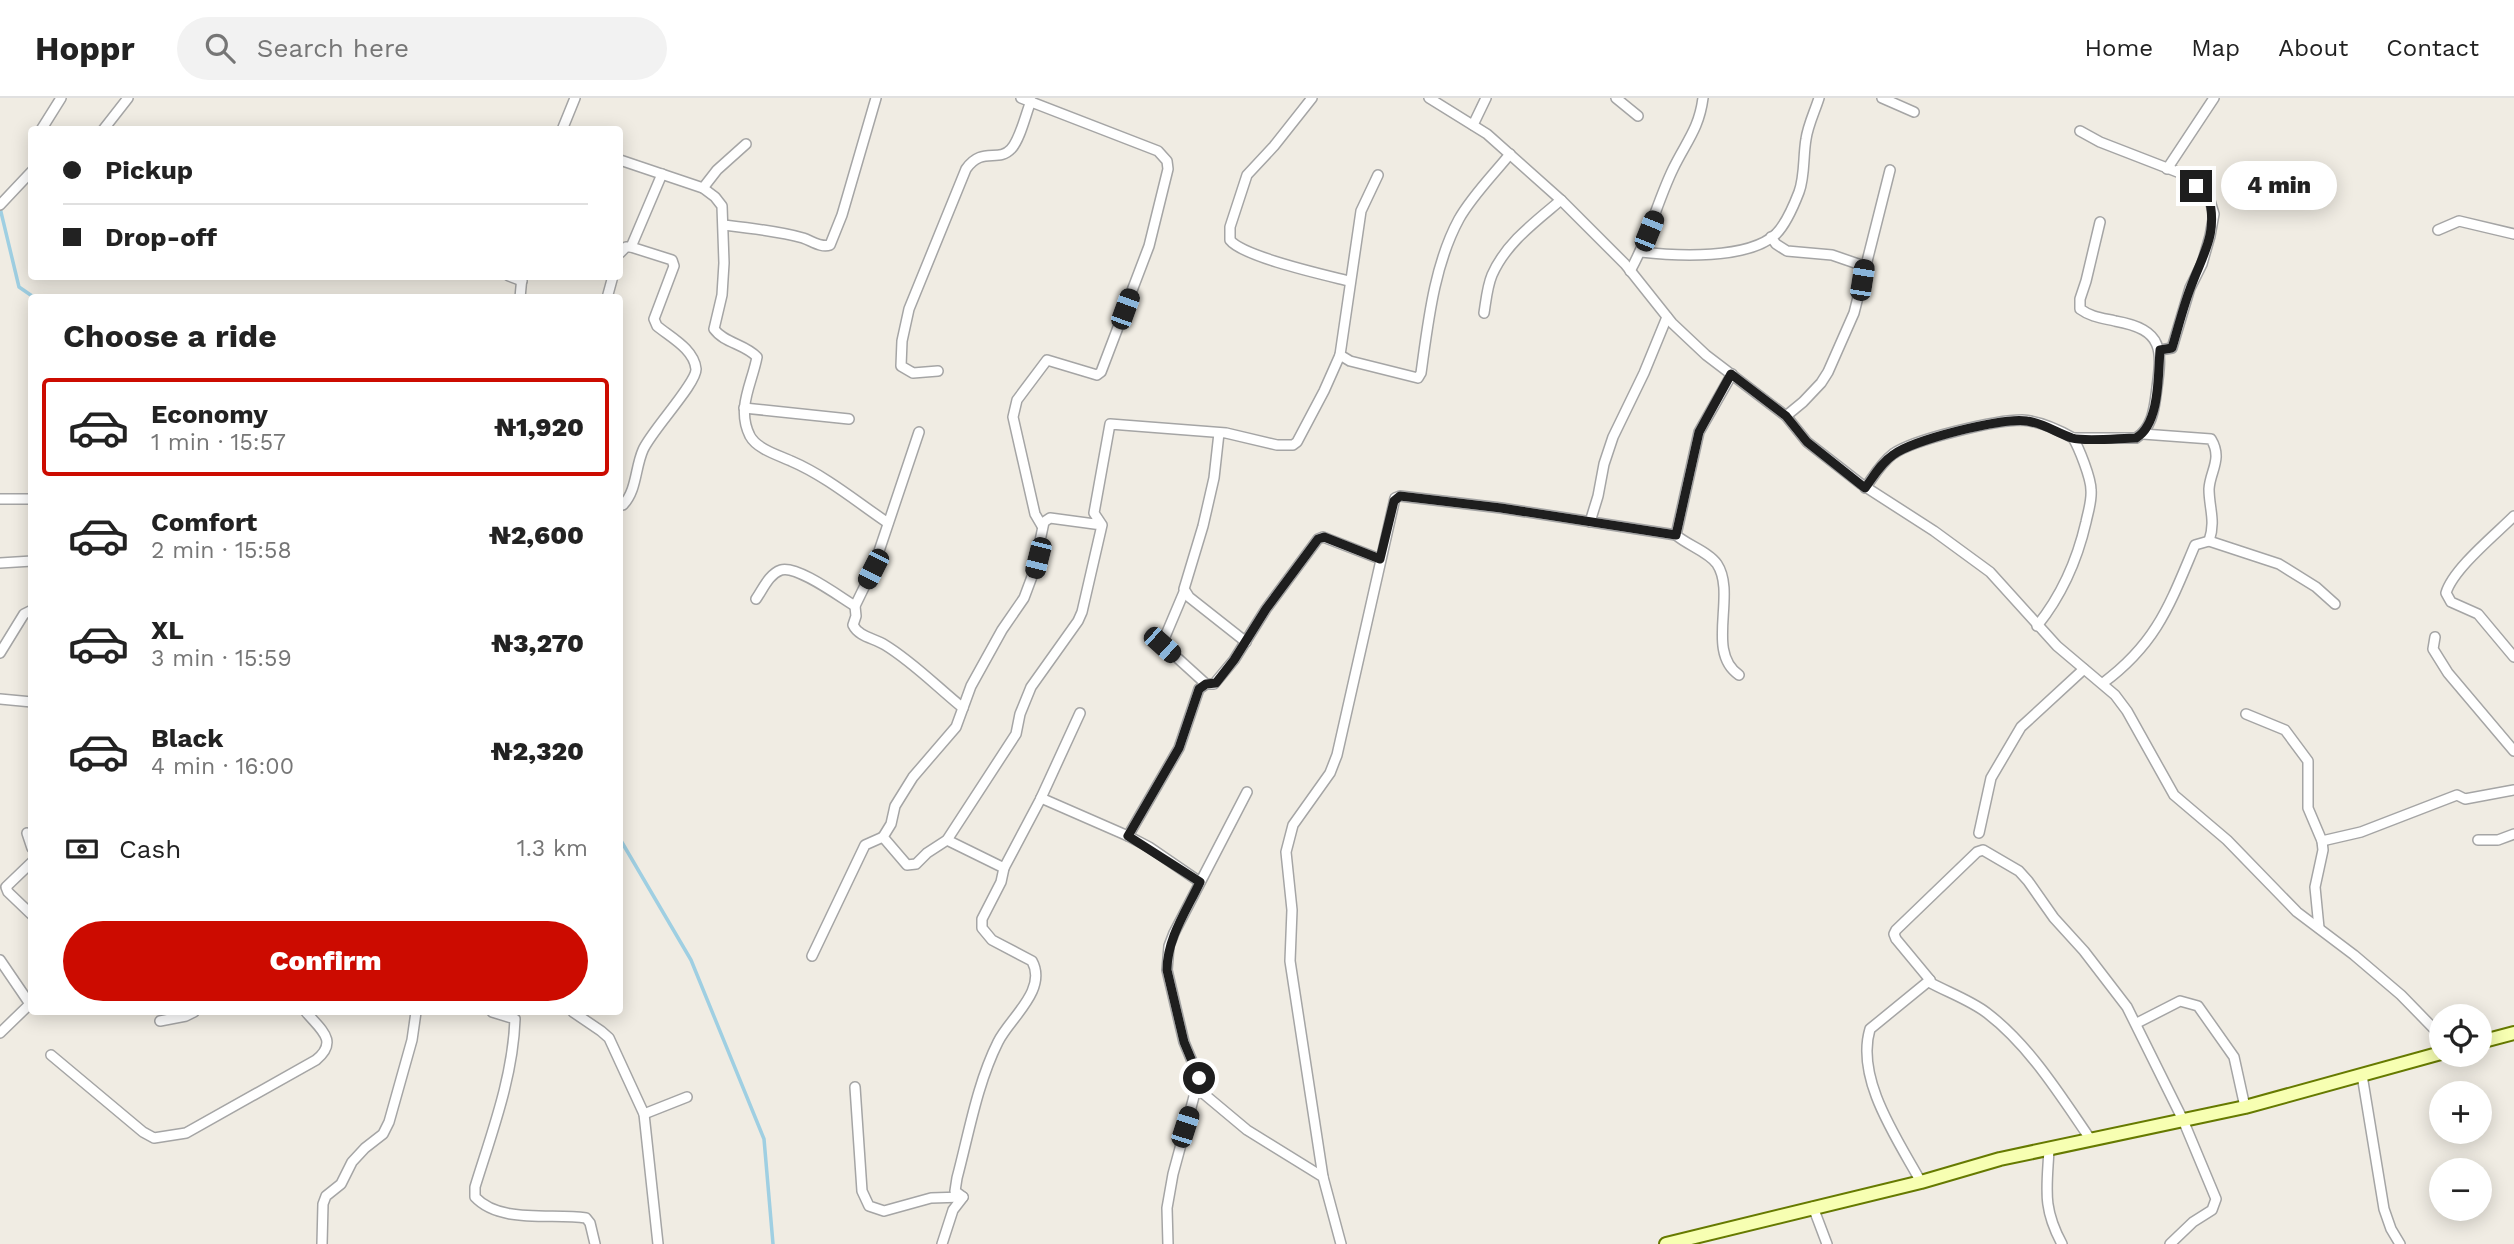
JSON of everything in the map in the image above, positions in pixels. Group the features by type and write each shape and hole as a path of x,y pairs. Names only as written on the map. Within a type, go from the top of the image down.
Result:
{"main road":[{"path":"2492,1039 2514,1033"},
{"path":"1666,1244 1921,1182 2000,1159 2245,1107 2429,1056"}],"street":[{"path":"44,126 61,98"},
{"path":"106,126 128,98"},
{"path":"564,126 575,98"},
{"path":"724,225 802,238 827,247 830,245 842,215 876,98"},
{"path":"1312,98 1247,175 1230,227 1230,240 1233,245 1254,253 1349,281"},
{"path":"1429,98 1474,125 1561,200 1630,271 1667,317 1706,355 1786,416 1807,442 1865,488 1934,531 1990,572 2012,594 2037,626 2103,683 2127,711 2174,795 2227,840 2297,912 2354,955 2429,1024"},
{"path":"1474,125 1486,98"},
{"path":"1616,98 1638,116"},
{"path":"1630,271 1641,252 1672,170 1699,123 1703,98"},
{"path":"1641,252 1704,256 1742,249 1771,237 1785,221 1800,190 1806,136 1819,98"},
{"path":"1882,98 1914,112"},
{"path":"2167,169 2214,98"},
{"path":"938,372 913,373 901,366 902,341 909,309 966,169 980,156 1002,155 1014,146 1026,99 1158,151 1167,161 1168,169 1149,246 1101,372 1097,375 1047,360 1017,400 1013,410 1016,438 1035,514 1042,526"},
{"path":"2080,131 2100,142 2180,173 2208,194 2214,214 2202,264 2190,288 2172,348 2160,350"},
{"path":"703,188 717,170 746,144"},
{"path":"1339,355 1350,361 1419,378 1442,265 1453,232 1461,217 1510,154"},
{"path":"623,161 703,188 722,206 722,295 714,329 718,334 752,351 757,357 746,391 744,408 749,434 755,443 805,467 888,523"},
{"path":"1786,416 1812,393 1828,372 1854,313 1890,170"},
{"path":"631,247 662,174"},
{"path":"0,205 28,175"},
{"path":"884,837 909,866 916,864 947,840 1016,734 1020,714 1031,687 1078,621 1085,603 1102,525 1094,513 1111,424 1219,433 1277,445 1295,444 1324,391 1339,355 1361,211 1378,175"},
{"path":"1484,313 1492,276 1513,243 1561,200"},
{"path":"2438,230 2459,221 2514,234"},
{"path":"1865,488 1882,464 1899,451 1956,432 2006,421 2024,420 2055,429 2073,438 2136,438 2143,434 2150,424 2156,397 2160,350 2156,340 2148,331 2132,324 2089,316 2080,309 2080,299 2100,222"},
{"path":"1771,237 1787,251 1832,255 1864,266"},
{"path":"623,250 631,247 672,260 674,266 654,319 657,326 688,351 695,362 696,371 695,377 643,450 628,499 623,505"},
{"path":"1590,522 1613,437 1667,317"},
{"path":"1676,535 1699,432 1731,374"},
{"path":"744,408 849,419"},
{"path":"919,432 873,569 855,606 853,625 856,630 897,652 963,708"},
{"path":"1206,684 1161,643 1184,592 1184,584 1203,526 1214,478 1219,433"},
{"path":"2143,434 2211,439 2216,447 2214,474 2209,487 2213,512 2208,541"},
{"path":"2037,626 2057,598 2079,551 2091,499 2090,480 2073,438"},
{"path":"1341,1244 1323,1177 1290,961 1292,910 1286,846 1293,825 1334,765 1394,501 1400,496 1501,508 1676,535 1716,562 1723,584 1722,636 1727,663 1739,675"},
{"path":"0,499 28,499"},
{"path":"2514,516 2465,564 2451,581 2446,593 2451,602 2478,614 2514,657"},
{"path":"812,956 832,916 839,894 849,882 856,860 865,845 884,837 891,824 895,806 907,787 949,737 971,686 1029,588 1038,558 1042,526 1050,517 1102,525"},
{"path":"1128,836 1179,748 1199,689 1206,684 1216,683 1266,609 1321,538 1380,559"},
{"path":"2103,683 2143,648 2177,590 2195,545 2208,541 2279,564 2316,587 2335,604"},
{"path":"0,563 28,561"},
{"path":"757,599 770,576 783,569 797,571 855,606"},
{"path":"1184,592 1246,642"},
{"path":"0,653 24,614 28,612"},
{"path":"2435,637 2433,649 2443,666 2514,751"},
{"path":"1979,833 1991,778 2021,727 2084,669"},
{"path":"0,699 28,702"},
{"path":"963,1197 955,1191 957,1178 982,1082 997,1043 1035,985 1036,974 1032,961 992,940 982,928 982,919 1080,713"},
{"path":"2246,714 2285,730 2300,748 2309,767 2308,808 2323,850 2315,887 2319,929"},
{"path":"2322,841 2361,832 2458,795 2465,799 2514,790"},
{"path":"1168,1244 1167,1208 1173,1174 1199,1078 1184,1042 1167,960 1174,933 1247,792"},
{"path":"1041,798 1128,836 1200,882"},
{"path":"2479,840 2498,840 2514,834"},
{"path":"947,840 1004,868"},
{"path":"2091,1140 2036,1062 1984,1011 1929,982 1894,934 1977,852 1983,850 2019,871 2054,919 2084,951 2137,1023 2183,1120 2216,1199 2212,1210 2193,1222 2170,1244"},
{"path":"28,866 6,887 28,911"},
{"path":"0,960 28,999"},
{"path":"1921,1182 1876,1097 1867,1040 1870,1030 1930,980"},
{"path":"2137,1023 2180,1001 2198,1006 2234,1057 2245,1107"},
{"path":"0,1033 28,1006"},
{"path":"160,1021 188,1015"},
{"path":"51,1055 144,1132 155,1138 186,1133 327,1052 326,1037 308,1015"},
{"path":"322,1244 323,1204 326,1196 341,1184 352,1162 383,1134 389,1122 412,1040 416,1015"},
{"path":"516,1015 511,1068 475,1187 475,1197 481,1203 515,1215 586,1218 590,1223 595,1244"},
{"path":"577,1015 609,1038 644,1114 658,1244"},
{"path":"2362,1075 2384,1209 2400,1244"},
{"path":"855,1087 862,1191 869,1206 884,1211 931,1198 963,1197"},
{"path":"1198,1089 1247,1130 1323,1177"},
{"path":"644,1114 687,1097"},
{"path":"2049,1149 2045,1199 2052,1225 2062,1244"},
{"path":"942,1244 953,1210 963,1197"},
{"path":"1813,1207 1827,1244"}],"waterway":[{"path":"0,208 19,287 29,294"},
{"path":"623,844 691,960 764,1139 773,1244"}],"route":[{"path":"1199,1078 1184,1042 1167,960 1174,933 1200,882 1128,836 1179,748 1199,689 1206,684 1216,683 1225,672 1266,609 1318,539 1324,537 1380,559 1394,501 1400,496 1501,508 1676,535 1699,432 1731,374 1786,416 1807,442 1865,488 1882,464 1899,451 1956,432 2006,421 2024,420 2055,429 2073,438 2136,438 2143,434 2150,424 2156,397 2160,350 2172,348 2190,288 2202,264 2210,236 2214,214 2208,194 2196,186"}]}
